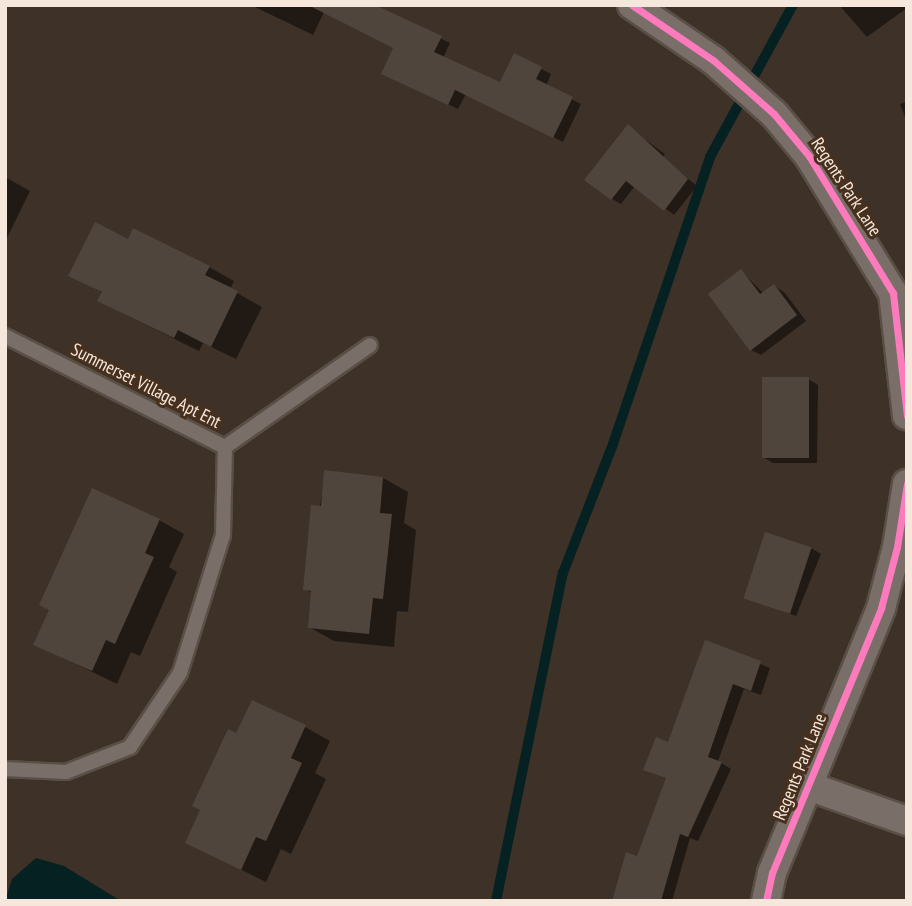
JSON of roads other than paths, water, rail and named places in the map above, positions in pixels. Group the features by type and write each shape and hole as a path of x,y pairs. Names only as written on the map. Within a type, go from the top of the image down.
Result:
{"street":[{"name":"Regents Park Lane","path":"632,5 713,61 775,114 809,156 900,291 907,415"},
{"name":"Regents Park Lane","path":"766,901 772,873 811,787 881,608 897,547 907,484"},
{"path":"811,787 907,821"}],"lane":[{"name":"Summerset Village Apt Ent","path":"5,337 225,447 370,345"},
{"path":"5,769 66,772 130,747 180,673 188,648 223,535 225,447"}],"water":[{"path":"36,858 64,866 121,901 5,901 12,879"}],"waterway":[{"path":"496,901 563,573 613,444 710,157 793,5"}]}
